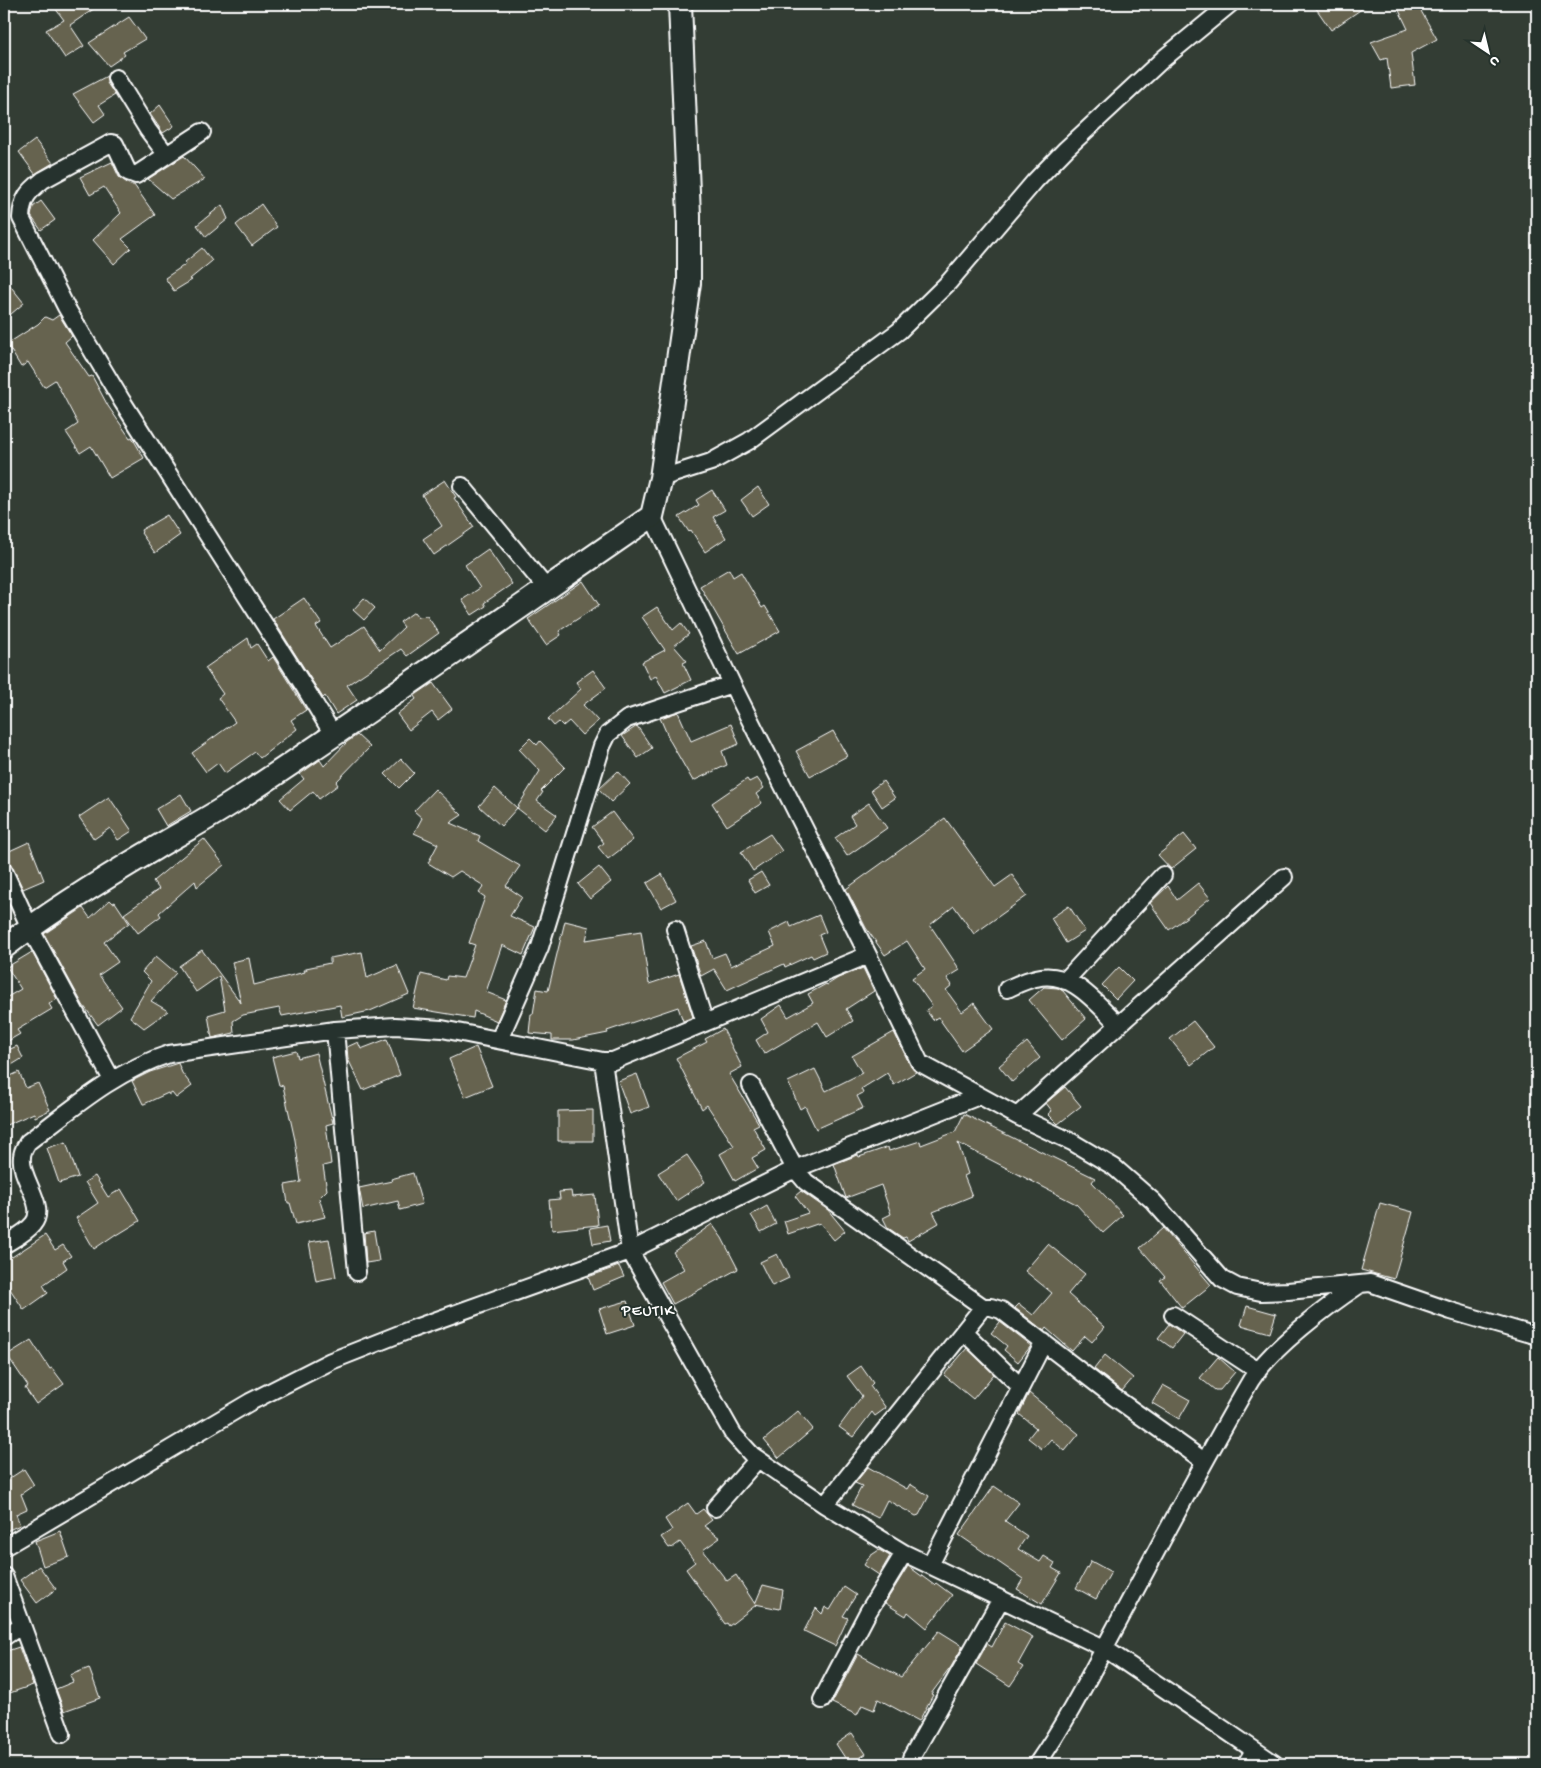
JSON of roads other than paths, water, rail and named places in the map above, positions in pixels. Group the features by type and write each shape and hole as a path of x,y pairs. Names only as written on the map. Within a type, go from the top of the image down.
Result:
{"street":[{"path":"680,4 690,259 687,301 661,478 652,516 732,684 920,1063 1017,1116 1072,1142 1114,1167 1153,1201 1222,1279 1230,1285 1248,1290 1271,1292 1370,1283 1451,1311 1537,1336"},
{"path":"661,478 712,462 749,441 899,331 949,282 1035,181 1066,149 1163,58 1230,4"},
{"path":"116,78 148,130 166,154"},
{"path":"202,132 166,154 139,174 133,175 128,172 115,144 112,143 43,180 34,187 26,195 22,206 21,218 66,307 122,401 334,736"},
{"path":"462,486 547,589"},
{"path":"4,948 30,928 154,849 209,818 334,736 652,516"},
{"path":"499,1040 538,953 602,746 608,734 627,719 732,684"},
{"path":"4,871 30,928 112,1080"},
{"path":"1065,981 1163,875"},
{"path":"1017,1116 1284,877"},
{"path":"675,929 705,1023"},
{"path":"4,1245 30,1227 37,1218 38,1208 22,1163 22,1155 28,1142 112,1080 151,1060 169,1054 334,1030 395,1026 442,1029 603,1061 621,1059 868,955"},
{"path":"1007,989 1036,978 1057,978 1079,988 1119,1025"},
{"path":"334,1030 357,1272"},
{"path":"603,1061 630,1251 733,1434 746,1451 824,1505 904,1553 1104,1648 1275,1764"},
{"path":"751,1085 795,1169 806,1182 983,1307 1001,1310 1114,1397 1204,1461"},
{"path":"4,1547 250,1402 331,1361 412,1329 630,1251 795,1169 979,1096"},
{"path":"1037,1764 1052,1742 1104,1648 1204,1461 1258,1371 1289,1340 1333,1304 1364,1283"},
{"path":"824,1505 983,1307"},
{"path":"1173,1315 1258,1371"},
{"path":"964,1332 1021,1387"},
{"path":"930,1565 1044,1342"},
{"path":"715,1508 758,1459"},
{"path":"822,1700 868,1612 904,1553"},
{"path":"4,1576 62,1734"},
{"path":"911,1758 1001,1599"},
{"path":"4,1637 22,1625"}],"lane":[{"path":"1241,1764 1251,1748"}],"district":[{"name":"PEUTIK","path":"648,1309"}]}
